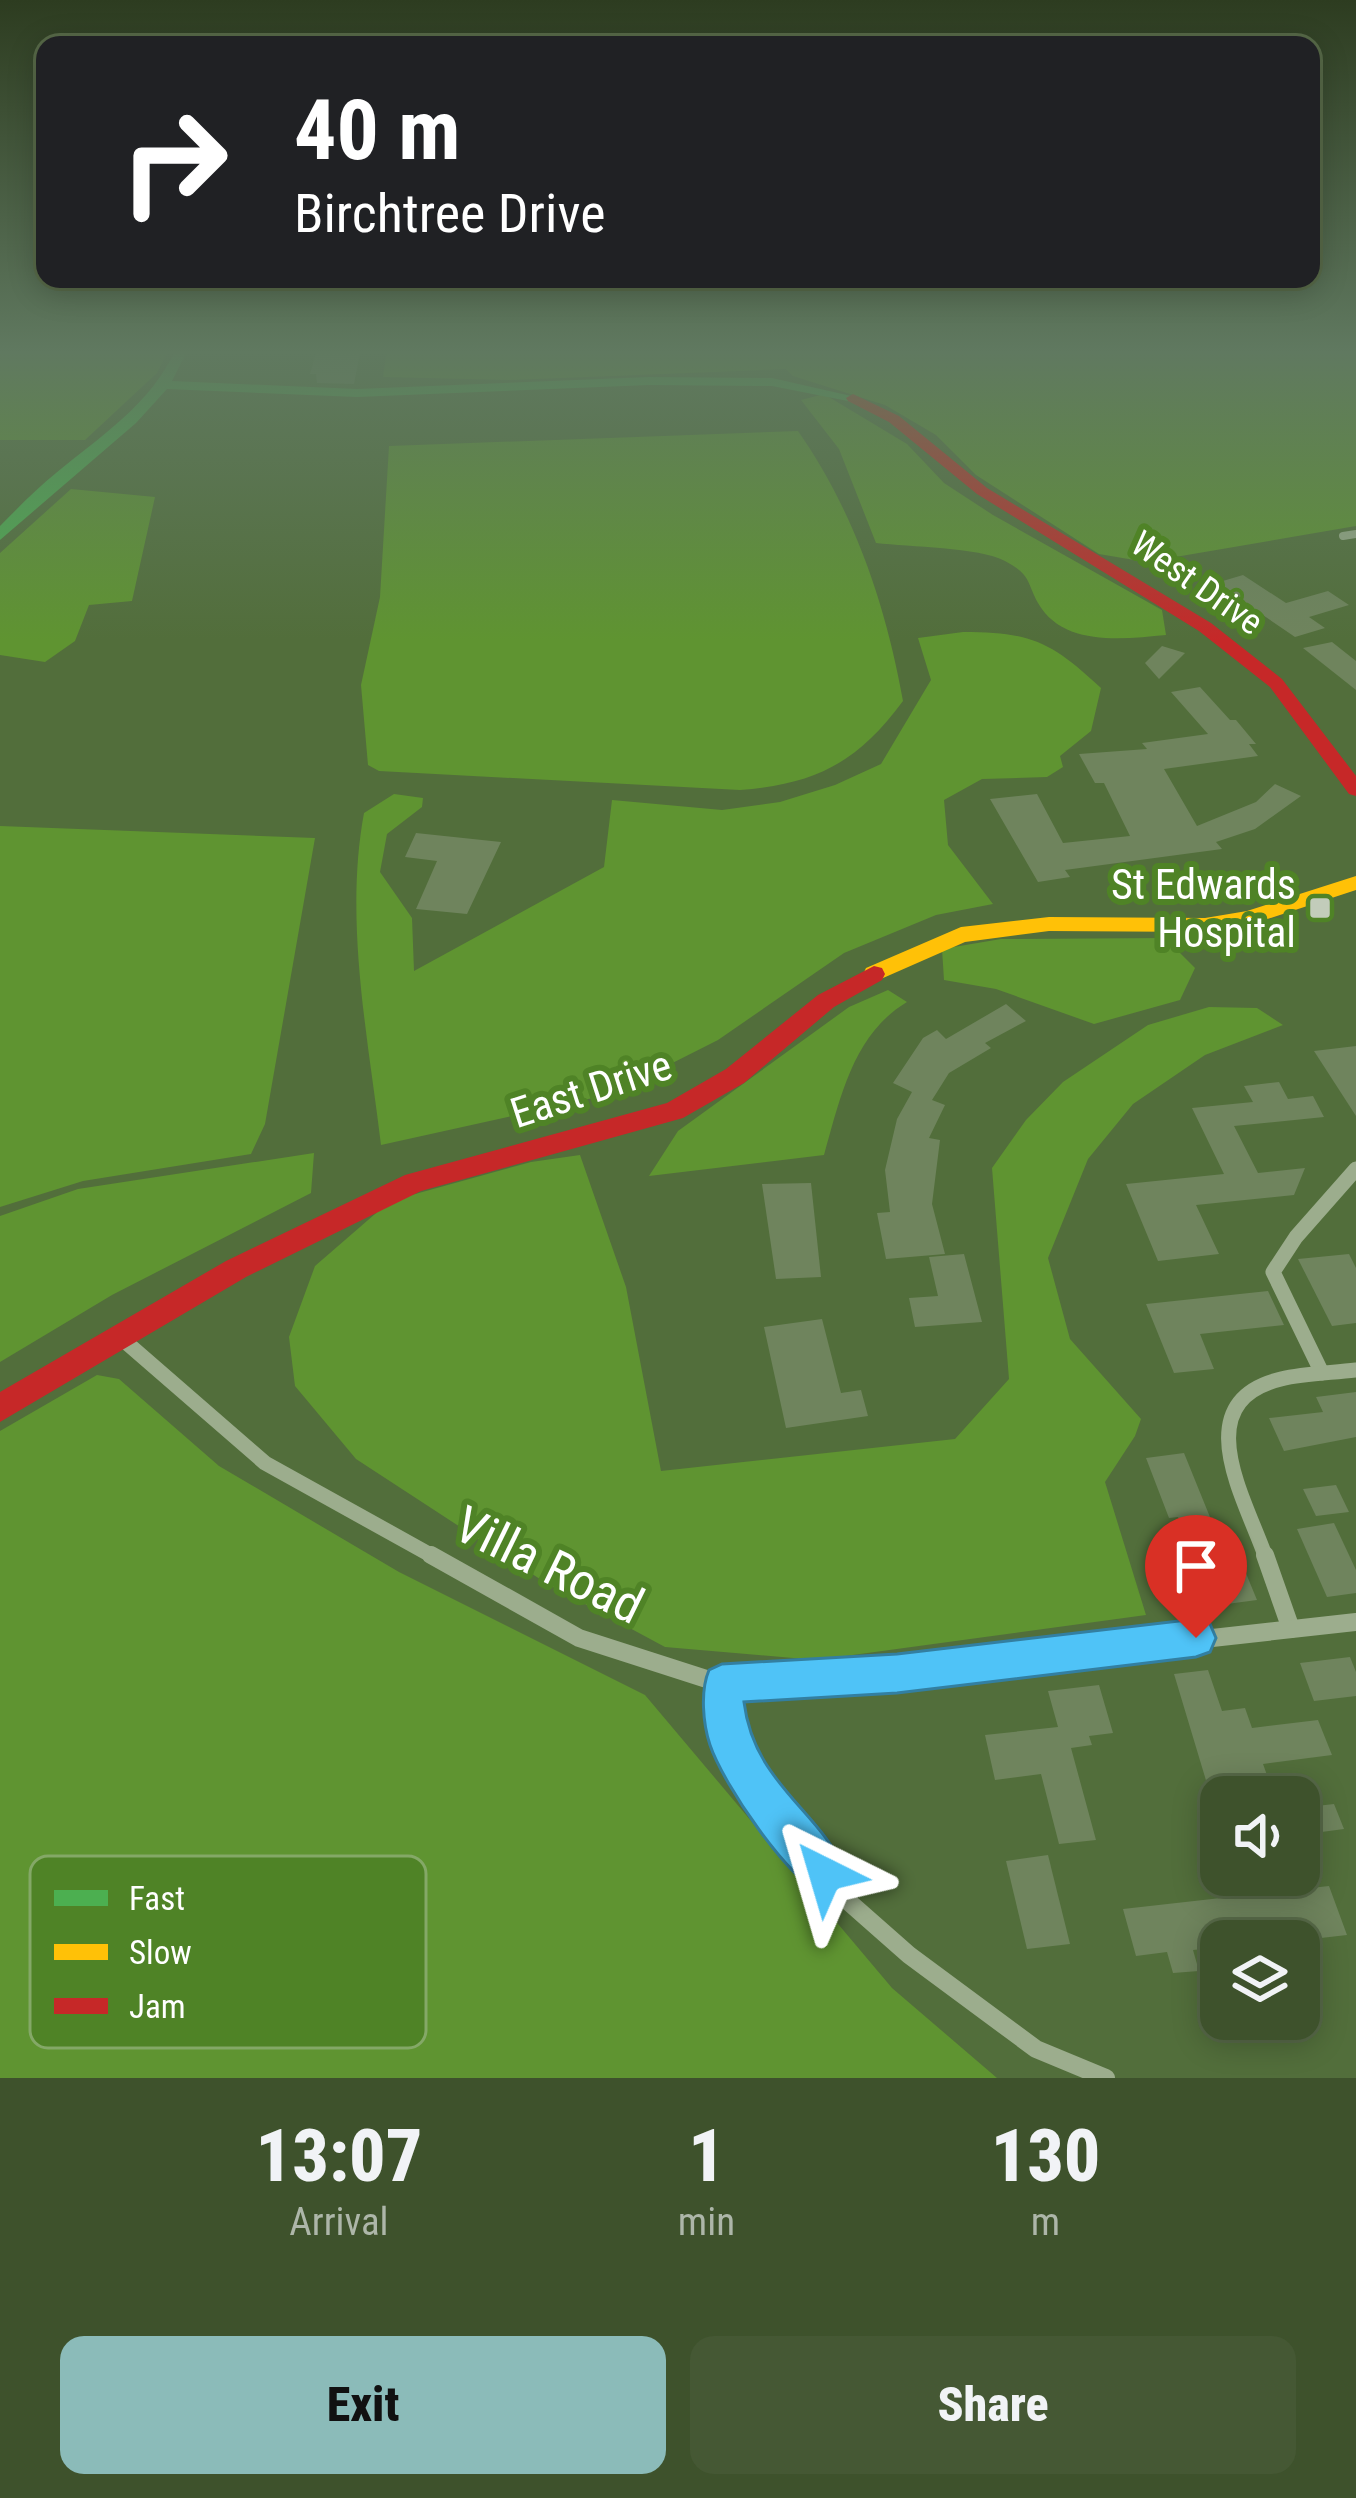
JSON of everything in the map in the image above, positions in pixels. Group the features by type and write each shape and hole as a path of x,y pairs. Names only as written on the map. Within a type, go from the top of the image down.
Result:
{"main road":[{"path":"0,535 98,446"},
{"name":"West Drive","path":"927,446 982,491 1205,627 1276,683 1356,790"},
{"name":"East Drive","path":"0,1408 254,1260 414,1182 674,1111 735,1076 826,1001 895,962 961,935 1048,924 1204,925 1249,918 1356,883"}],"street":[{"path":"1343,536 1356,533"},
{"path":"1322,1373 1273,1272 1296,1237 1356,1168"},
{"name":"Villa Road","path":"119,1336 133,1354 265,1462 579,1638 722,1684"},
{"path":"1291,1629 1228,1451 1228,1414 1244,1394 1280,1378 1356,1370"},
{"path":"1106,2078 1036,2049 909,1955 850,1903 777,1817 729,1741 722,1684 897,1673 1356,1622"}],"green space":[{"path":"389,446 808,446 836,493 865,560 903,701 851,755 813,776 767,787 740,790 379,771 368,765 361,685 380,597"},
{"path":"837,446 909,446 944,483 993,515 1162,610 1166,635 1113,638 1078,634 1049,617 1024,574 1005,561 961,550 876,543"},
{"path":"947,446 1356,446 1356,526 1146,562 1099,554 976,475"},
{"path":"71,489 155,497 132,601 89,605 75,641 45,662 0,655 0,553"},
{"path":"963,632 1007,634 1039,643 1101,688 1091,731 1060,756 1063,767 1047,777 982,779 944,800 948,845 993,904 936,915 844,953 718,1040 611,1094 381,1145 357,937 358,854 364,813 394,794 423,798 422,807 387,834 380,872 412,918 414,971 604,867 612,800 722,810 780,802 881,764 931,680 918,638"},
{"path":"0,826 315,838 265,1124 251,1154 83,1181 0,1207"},
{"path":"1165,938 1195,968 1180,1000 1094,1024 996,989 944,980 942,949 1001,939"},
{"path":"888,990 907,1002 889,1015 861,1050 843,1090 824,1155 649,1176 678,1131 849,1007"},
{"path":"1209,1007 1257,1008 1283,1025 1205,1055 1133,1104 1088,1159 1048,1258 1070,1339 1141,1419 1105,1482 1146,1615 816,1660 665,1647 546,1583 356,1459 295,1386 289,1337 315,1266 390,1201 531,1162 580,1155 626,1287 661,1471 955,1439 1009,1379 992,1168 1026,1120 1063,1082 1148,1025"},
{"path":"314,1153 311,1193 112,1295 0,1362 0,1216 78,1189"},
{"path":"97,1375 119,1379 219,1466 399,1572 645,1695 892,1988 997,2078 0,2078 0,1431"}],"building":[{"path":"1243,575 1286,603 1328,591 1349,605 1309,617 1325,628 1295,637 1216,583"},
{"path":"1332,642 1356,661 1356,690 1303,648"},
{"path":"1162,646 1185,653 1159,679 1145,663"},
{"path":"1200,687 1230,720 1236,720 1256,744 1249,744 1258,756 1164,769 1197,826 1256,802 1275,784 1301,796 1255,829 1216,842 1222,849 1065,870 1070,877 1038,882 990,799 1037,794 1063,843 1130,836 1104,783 1095,783 1079,754 1147,749 1142,743 1208,734 1171,692"},
{"path":"416,833 501,842 467,914 416,909 437,861 405,857"},
{"path":"1006,1004 1026,1021 985,1043 991,1048 949,1073 932,1100 945,1105 929,1138 940,1140 932,1204 945,1254 886,1259 877,1213 890,1212 885,1170 897,1119 912,1092 893,1083 923,1038 937,1030 946,1039"},
{"path":"1356,1046 1356,1116 1314,1051"},
{"path":"1279,1082 1288,1099 1313,1096 1324,1117 1234,1126 1258,1173 1305,1168 1294,1195 1196,1205 1219,1254 1158,1261 1126,1184 1224,1174 1192,1108 1253,1102 1244,1086"},
{"path":"811,1183 821,1277 776,1279 762,1184"},
{"path":"964,1254 982,1322 915,1327 909,1298 938,1296 929,1257"},
{"path":"1349,1254 1356,1268 1356,1323 1332,1326 1298,1259"},
{"path":"1268,1291 1284,1325 1200,1334 1214,1369 1174,1373 1146,1304"},
{"path":"822,1319 841,1393 861,1390 868,1416 786,1428 764,1327"},
{"path":"1356,1392 1356,1437 1284,1451 1269,1418 1323,1412 1316,1397"},
{"path":"1184,1453 1214,1527 1226,1525 1257,1600 1212,1606 1178,1517 1169,1518 1146,1458"},
{"path":"1336,1485 1349,1512 1316,1516 1303,1489"},
{"path":"1334,1523 1356,1570 1356,1593 1327,1597 1297,1529"},
{"path":"1350,1657 1356,1672 1356,1696 1314,1701 1300,1663"},
{"path":"1208,1670 1222,1711 1245,1708 1252,1728 1318,1720 1332,1755 1263,1764 1267,1776 1205,1776 1174,1674"},
{"path":"1099,1685 1113,1733 1089,1736 1092,1745 1071,1748 1096,1840 1059,1844 1041,1774 995,1780 985,1735 1058,1727 1048,1691"},
{"path":"1334,1804 1344,1829 1320,1832 1320,1806"},
{"path":"1048,1855 1070,1944 1027,1949 1006,1861"},
{"path":"1329,1886 1347,1935 1320,1938 1320,1920 1200,1920 1200,1949 1193,1950 1199,1971 1173,1973 1167,1952 1136,1956 1123,1909 1239,1896 1320,1896 1320,1887"}],"traffic: fast":[{"path":"0,535 53,483 100,446"}],"traffic: slow":[{"path":"874,974 961,935 1049,924 1205,925 1249,918 1356,883"}],"traffic: jam":[{"path":"927,446 982,491 1205,627 1276,683 1356,790"},
{"path":"0,1408 236,1269 414,1182 674,1111 735,1076 826,1001 874,974"}],"place":[{"name":"St Edwards Hospital","path":"1320,908"}],"route":[{"path":"825,1874 777,1817 729,1741 722,1684 897,1673 1196,1638"}]}
